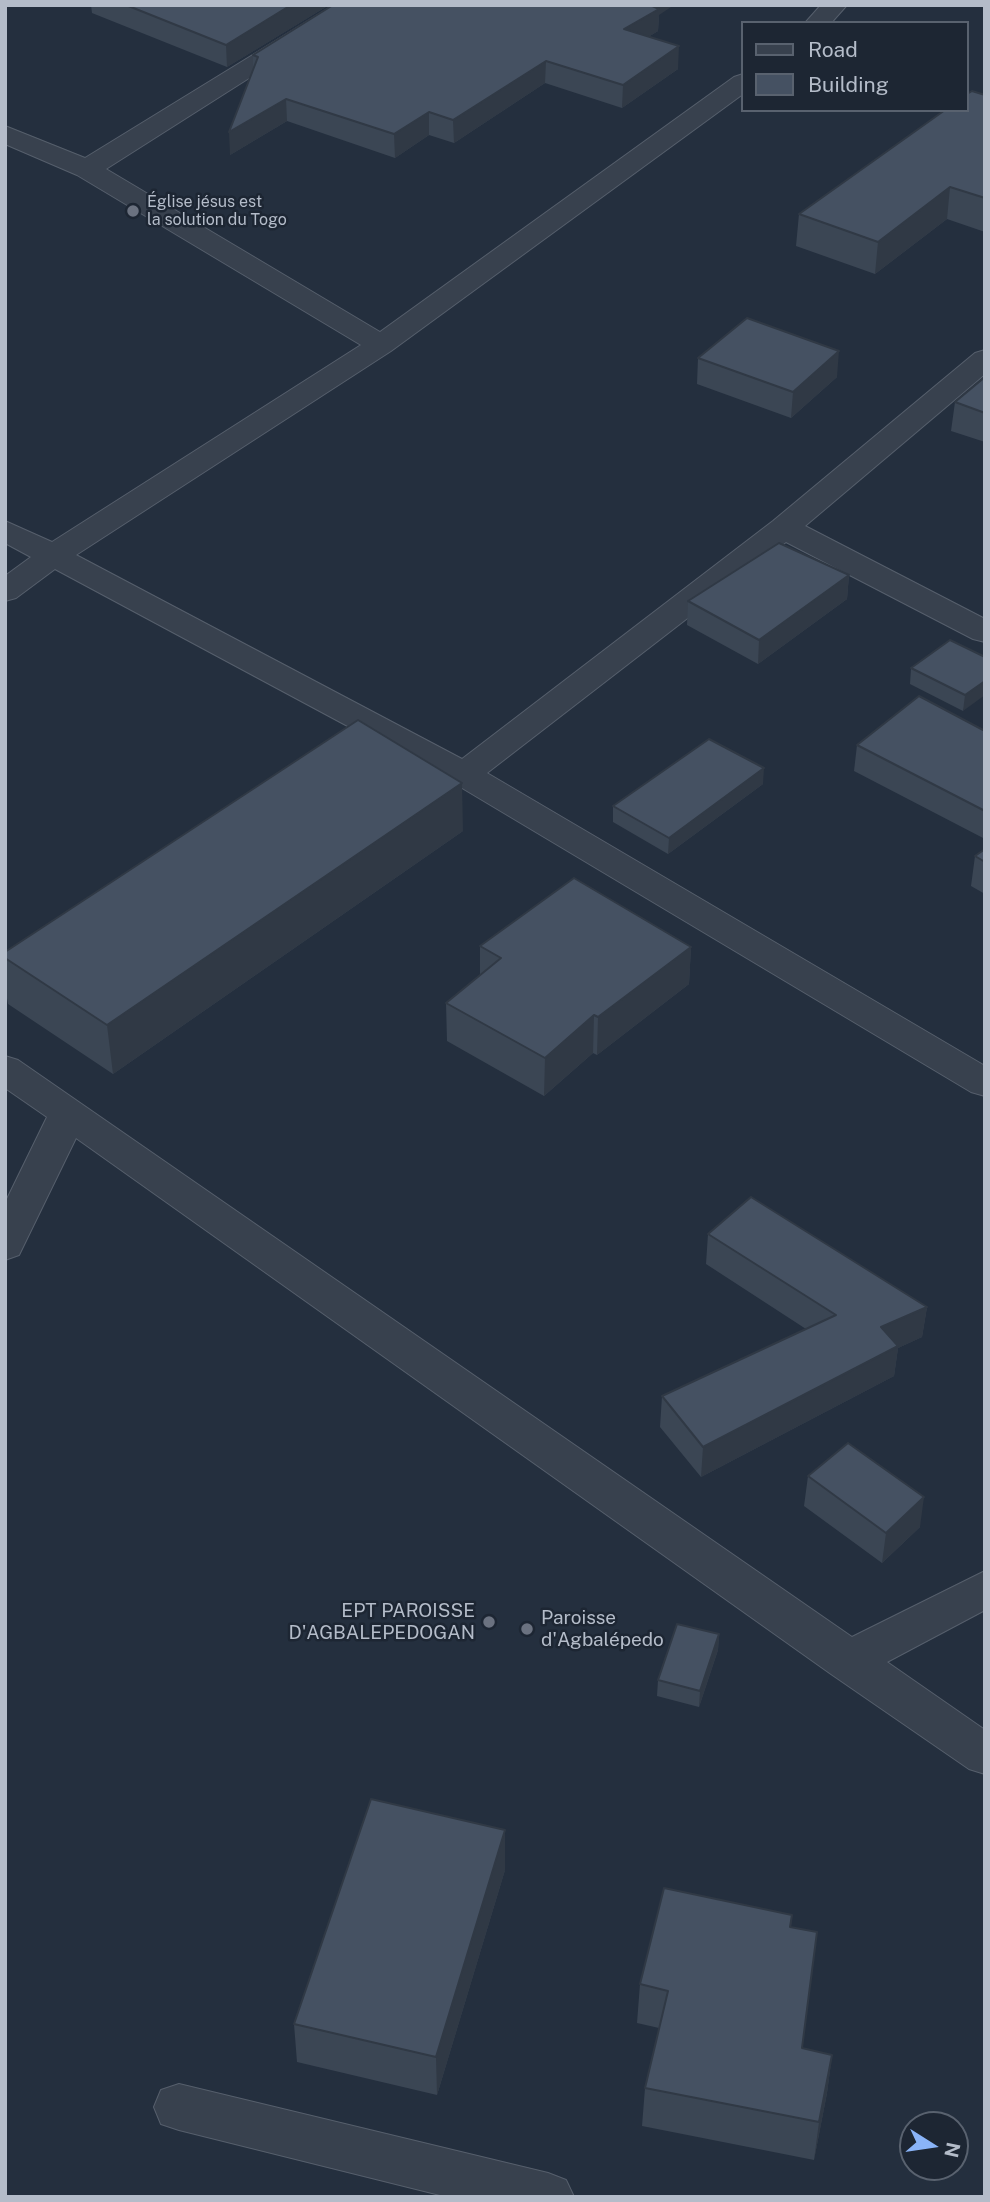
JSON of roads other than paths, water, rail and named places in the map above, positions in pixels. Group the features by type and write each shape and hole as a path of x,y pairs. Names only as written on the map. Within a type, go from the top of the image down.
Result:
{"street":[{"path":"87,169 352,5"},
{"path":"819,21 835,5"},
{"path":"5,591 52,556 381,345 741,83"},
{"path":"5,134 87,169 381,345"},
{"path":"464,774 784,528 985,359"},
{"path":"784,528 985,632"},
{"path":"5,530 464,774 985,1083"},
{"path":"5,1069 847,1661 985,1755"},
{"path":"5,1245 68,1114"},
{"path":"847,1661 985,1589"},
{"path":"179,2107 548,2197"}],"place":[{"name":"Église jésus est la solution du Togo","path":"133,211"},
{"name":"EPT PAROISSE D'AGBALEPEDOGAN","path":"489,1622"},
{"name":"Paroisse d'Agbalépedo","path":"527,1629"}]}
